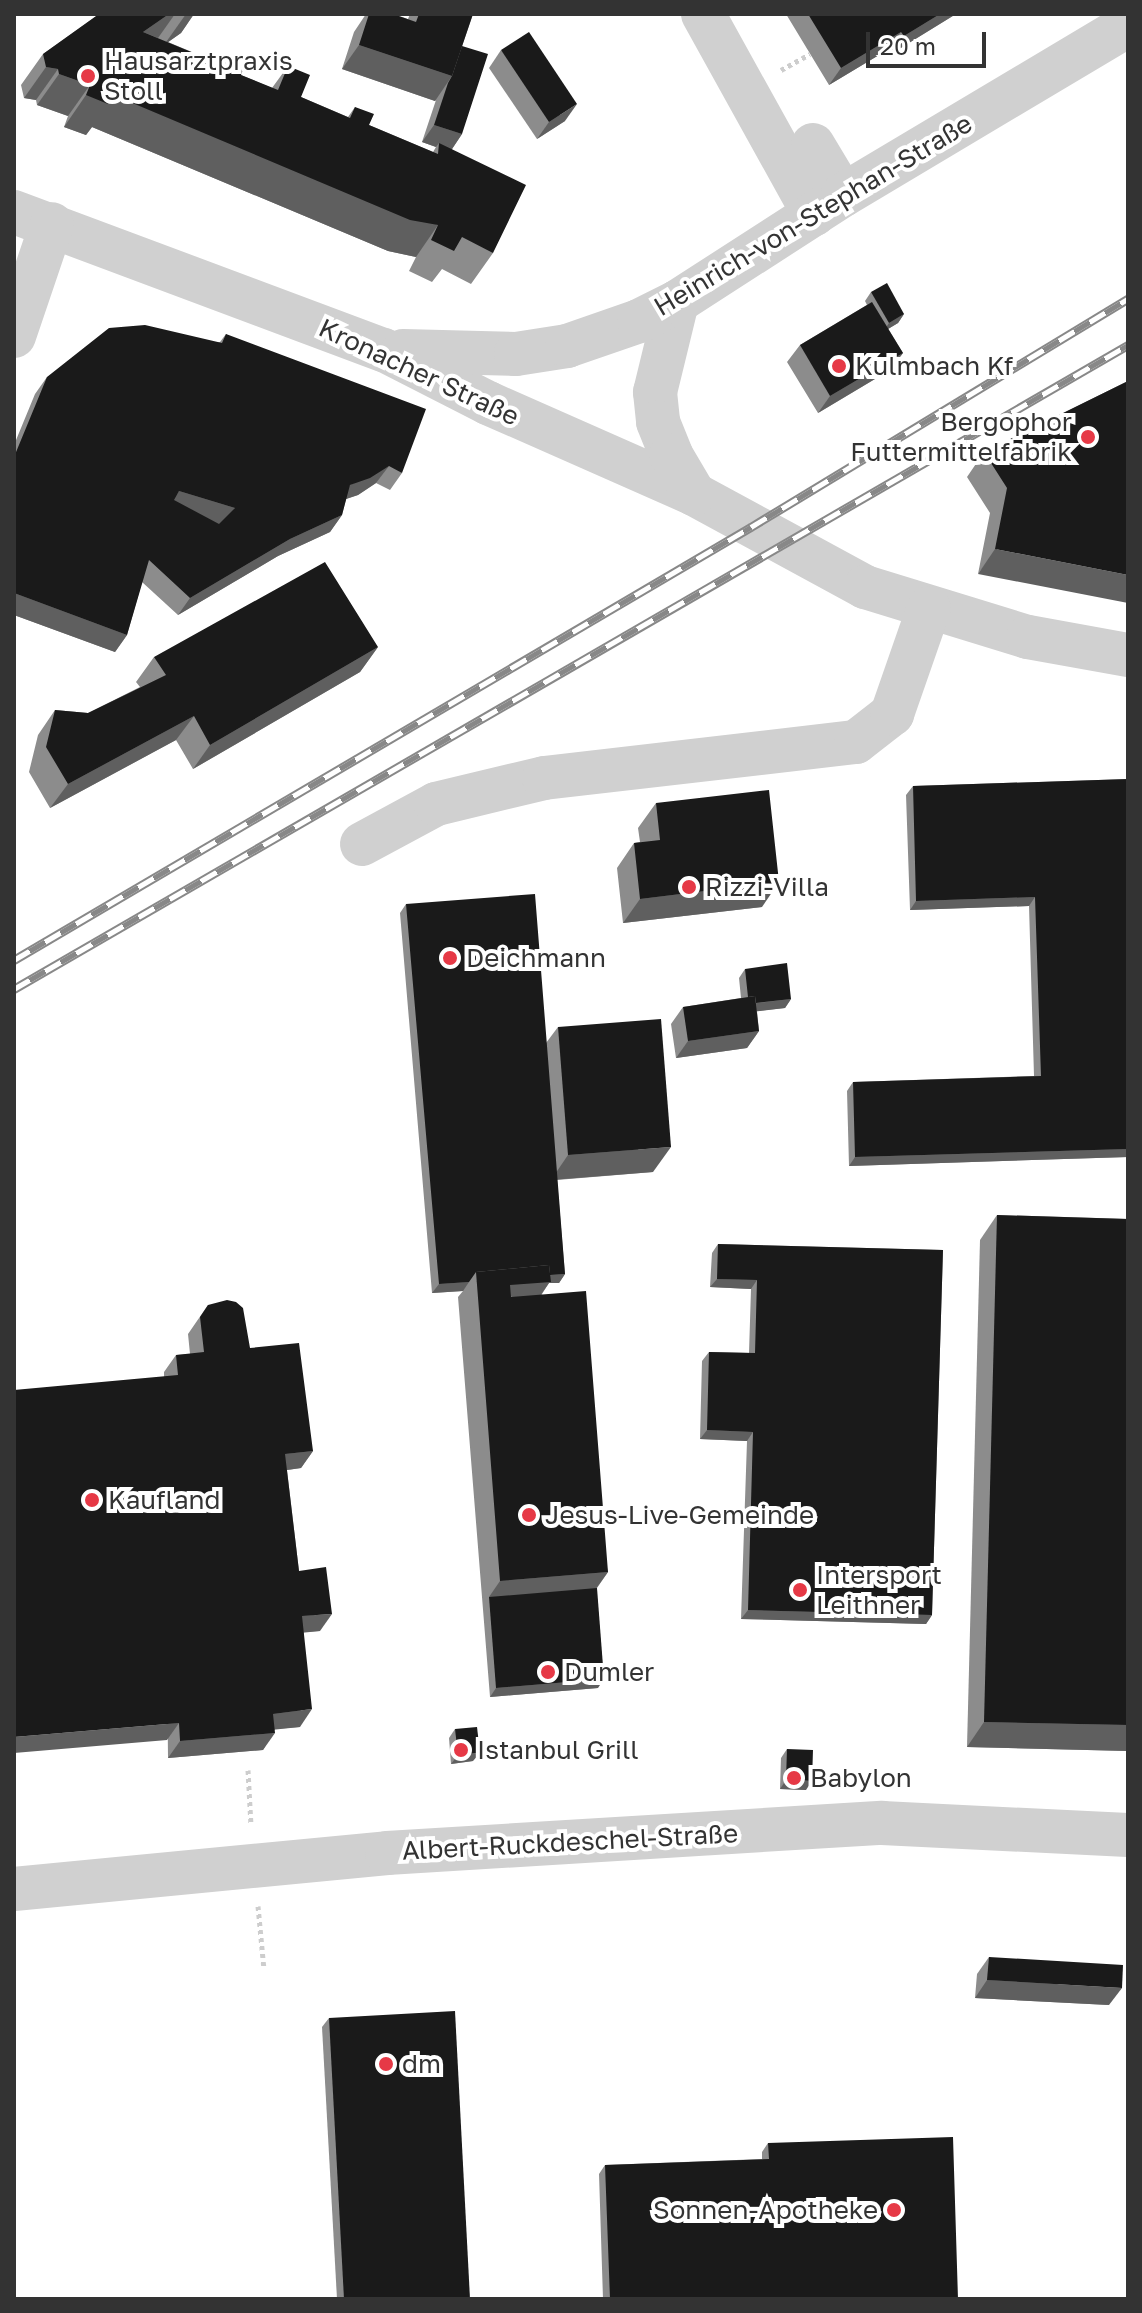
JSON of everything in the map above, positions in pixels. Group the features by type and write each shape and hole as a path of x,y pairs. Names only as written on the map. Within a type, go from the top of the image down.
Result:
{"street":[{"path":"703,14 828,205"},
{"name":"Heinrich-von-Stephan-Straße","path":"384,350 503,354 567,346 639,321 677,302 828,205 1128,25"},
{"path":"813,145 828,205"},
{"path":"14,336 33,218"},
{"name":"Kronacher Straße","path":"33,218 384,350 488,403 694,494 865,587 1028,637 1128,655"},
{"path":"677,302 655,392 658,422 671,455 694,494"},
{"path":"362,844 436,804 544,778 856,742 892,714 929,608"},
{"name":"Albert-Ruckdeschel-Straße","path":"14,1889 387,1853 882,1823 1128,1835"}],"building":[{"path":"99,14 169,14 143,32 225,66 230,55 246,61 241,75 278,90 288,66 310,75 301,97 350,118 355,107 374,114 369,125 438,154 439,143 526,185 493,253 462,237 454,251 431,240 438,225 410,220 111,94 108,104 86,95 90,85 59,74 58,69 46,67 43,54"},
{"path":"369,14 393,14 416,22 419,14 473,14 452,76 359,45"},
{"path":"808,14 940,14 904,36 901,32 841,68"},
{"path":"529,32 577,104 549,122 501,50"},
{"path":"462,46 488,54 462,134 434,125"},
{"path":"887,283 904,314 889,323 871,292"},
{"name":"Kulmbach Kf","path":"872,302 903,353 830,396 800,345"},
{"path":"145,325 222,343 226,334 426,409 402,473 389,466 370,478 350,485 342,515 290,539 190,598 149,560 127,635 14,593 14,457 47,377 109,328","holes":["179,491 235,508 219,524 174,500"]},
{"name":"Bergophor Futtermittelfabrik","path":"1128,381 1128,575 995,549 1007,488 984,452"},
{"path":"325,562 378,647 210,745 194,716 68,784 46,747 55,710 88,713 166,675 154,657"},
{"path":"1128,779 1128,1149 855,1157 853,1082 1041,1076 1035,897 916,901 913,786"},
{"name":"Rizzi-Villa","path":"769,790 779,882 640,899 634,843 660,840 656,803"},
{"path":"535,894 565,1274 550,1275 549,1265 476,1272 469,1282 439,1284 406,904"},
{"path":"787,963 791,999 756,1003 755,996 748,997 745,969"},
{"path":"755,996 759,1031 688,1041 683,1007"},
{"path":"661,1019 671,1147 568,1155 558,1027"},
{"path":"997,1215 1128,1219 1128,1725 984,1722"},
{"path":"718,1244 943,1250 932,1615 748,1610 753,1432 707,1430 709,1352 755,1353 757,1280 717,1279"},
{"path":"549,1265 551,1282 510,1285 511,1297 586,1291 608,1572 500,1581 476,1272"},
{"path":"227,1300 243,1308 250,1348 299,1343 313,1451 285,1454 299,1571 326,1567 332,1614 302,1616 312,1709 273,1714 275,1733 180,1741 179,1723 14,1737 14,1390 178,1375 176,1355 204,1352 200,1317 208,1305"},
{"path":"597,1588 604,1679 496,1688 489,1597"},
{"path":"477,1727 480,1753 458,1755 455,1729"},
{"path":"787,1749 813,1750 812,1781 786,1780"},
{"path":"989,1957 1123,1965 1122,1988 987,1980"},
{"path":"455,2011 470,2299 344,2299 329,2018"},
{"path":"953,2137 958,2299 610,2299 605,2165 769,2159 768,2143"}],"railway":[{"path":"14,960 751,527 1128,299"},
{"path":"14,989 1128,345"}],"place":[{"name":"Hausarztpraxis Stoll","path":"88,76"},
{"name":"Kulmbach Kf","path":"839,366"},
{"name":"Bergophor Futtermittelfabrik","path":"1088,437"},
{"name":"Rizzi-Villa","path":"689,887"},
{"name":"Deichmann","path":"450,958"},
{"name":"Kaufland","path":"92,1500"},
{"name":"Jesus-Live-Gemeinde","path":"529,1515"},
{"name":"Intersport Leithner","path":"800,1590"},
{"name":"Dumler","path":"548,1672"},
{"name":"Istanbul Grill","path":"461,1750"},
{"name":"Babylon","path":"794,1778"},
{"name":"dm","path":"386,2064"},
{"name":"Sonnen-Apotheke","path":"894,2210"}]}
